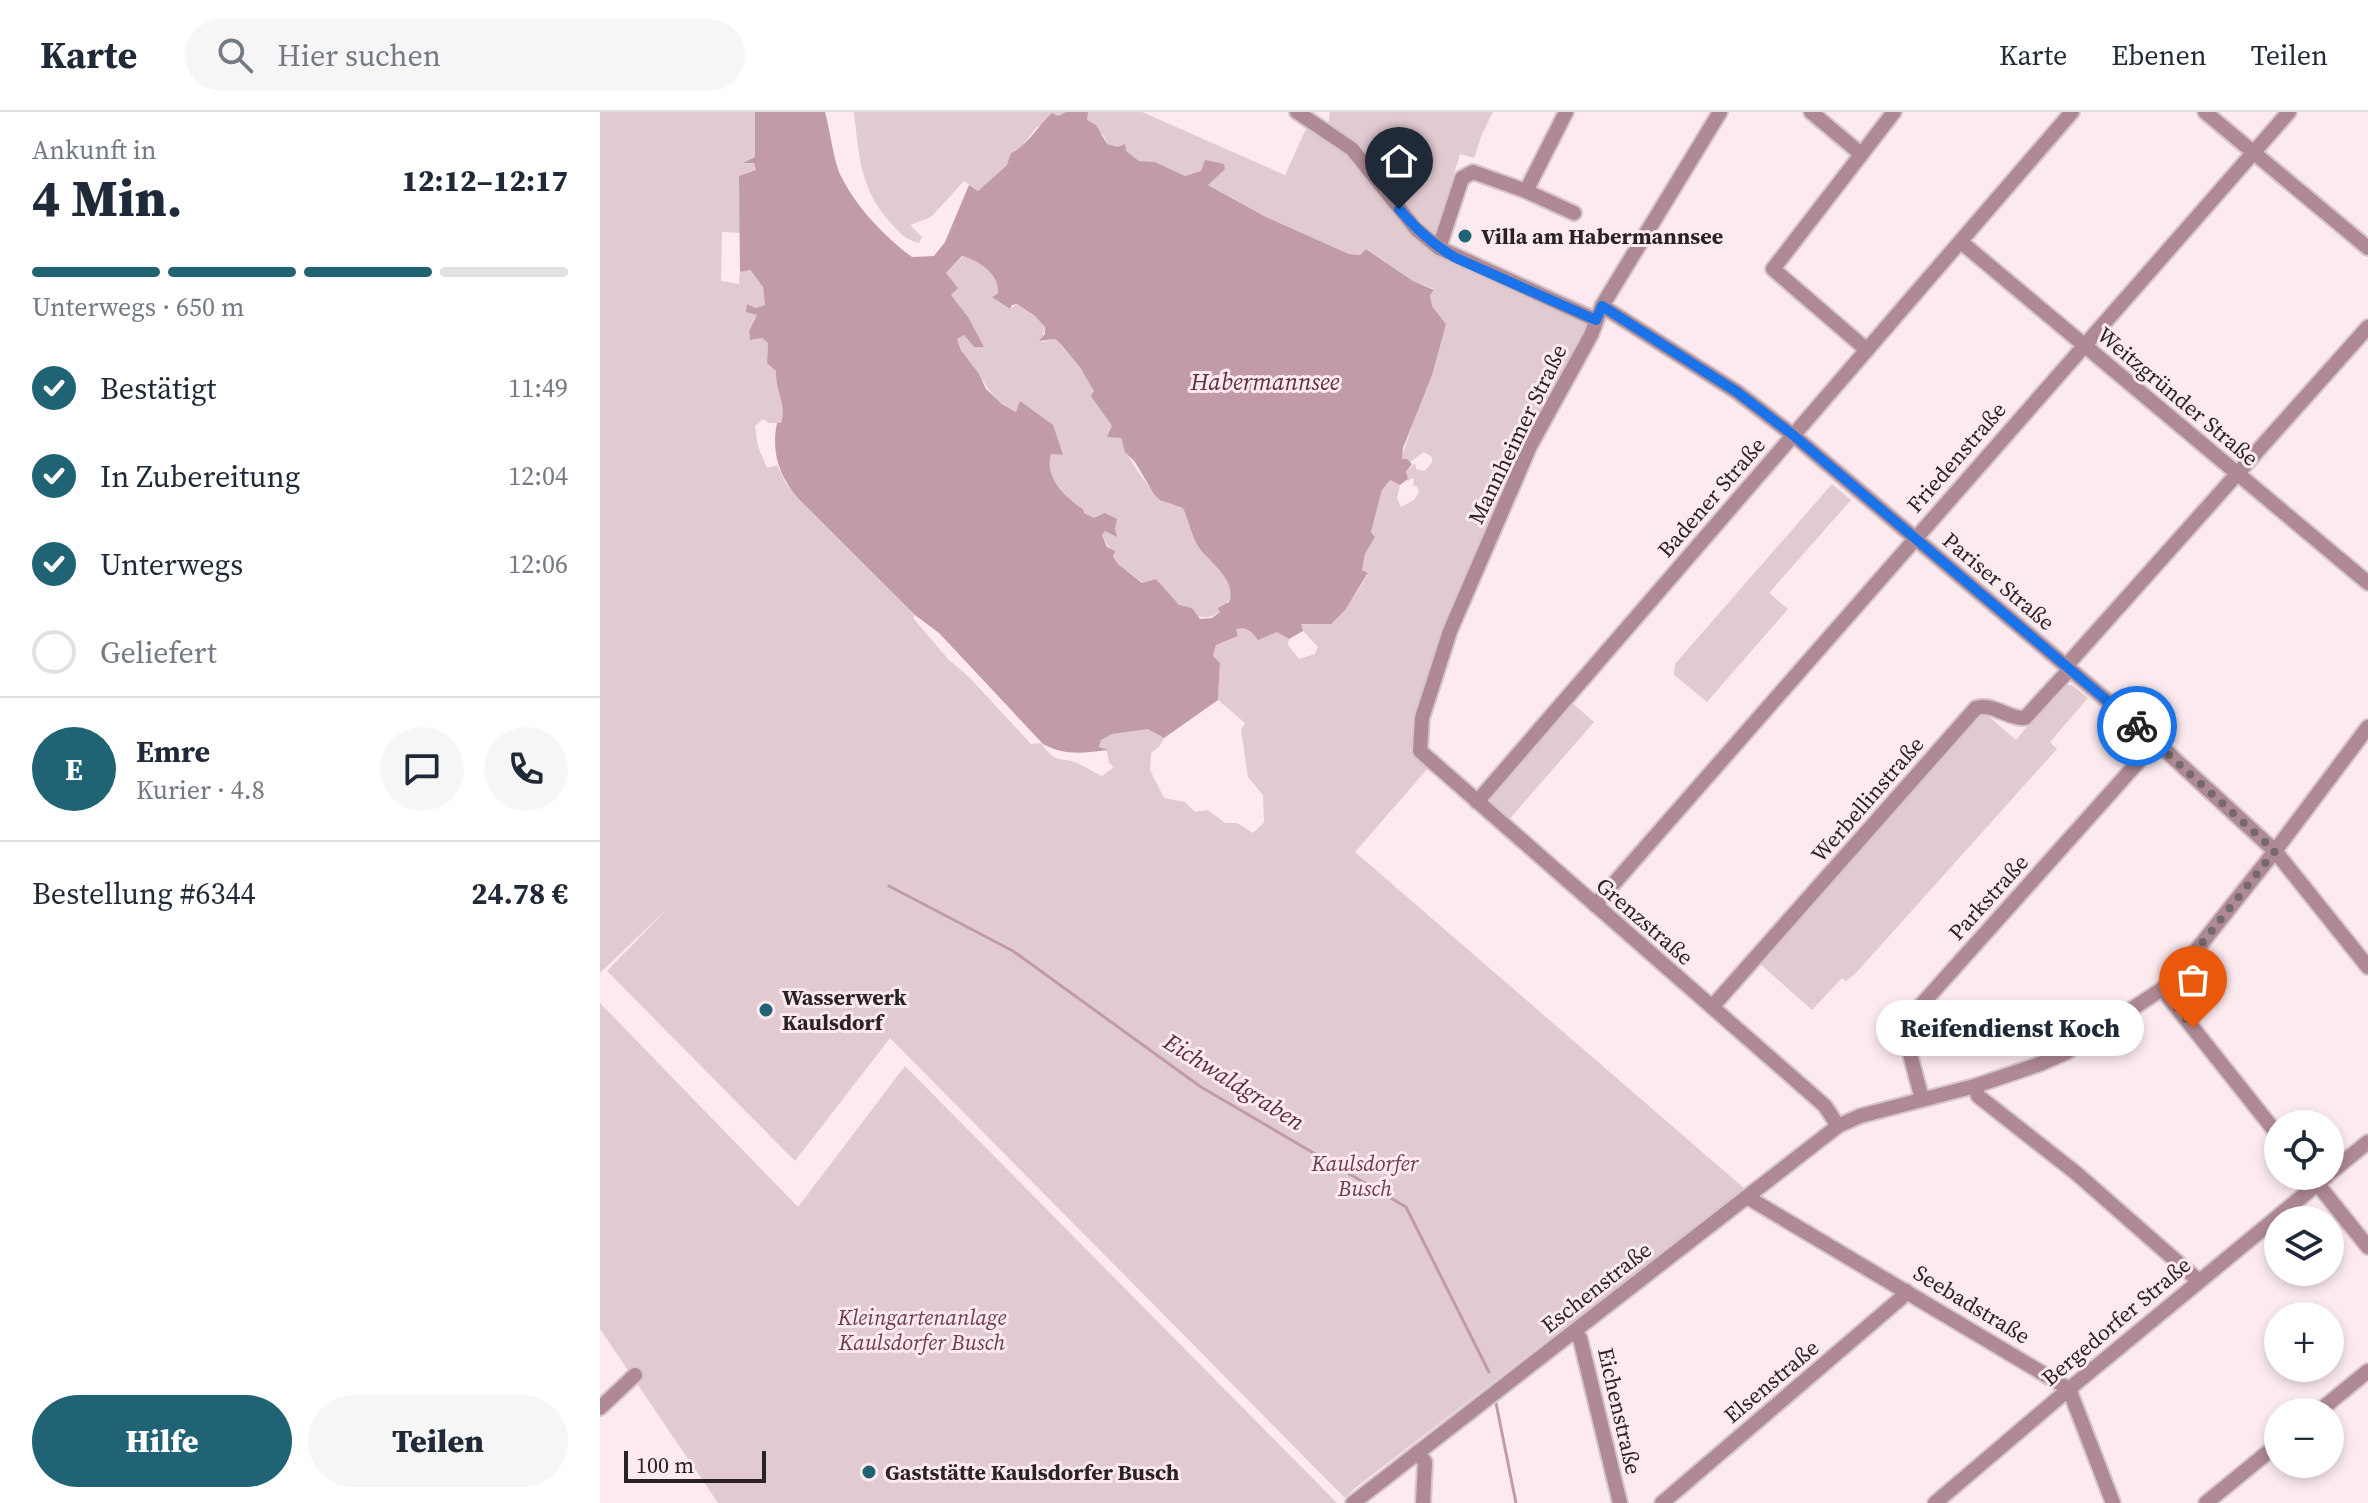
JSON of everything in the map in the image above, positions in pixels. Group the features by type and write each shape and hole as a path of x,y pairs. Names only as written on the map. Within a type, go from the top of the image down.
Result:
{"street":[{"path":"1297,112 1321,119 1352,149 1407,219 1439,248 1596,320"},
{"path":"1526,191 1566,112"},
{"name":"Mannheimer Straße","path":"1420,751 1422,718 1455,619 1530,446 1591,335 1602,306 1720,112"},
{"path":"1811,112 1861,154"},
{"path":"1867,350 1773,269 1894,112"},
{"name":"Badener Straße","path":"1477,802 2072,112"},
{"path":"2205,112 2368,248"},
{"name":"Friedenstraße","path":"1595,905 2289,112"},
{"path":"1439,248 1462,178 1473,172 1574,213"},
{"name":"Weitzgründer Straße","path":"1961,242 2368,583"},
{"name":"Pariser Straße","path":"1602,306 1737,392 1793,435 2156,742 2275,851 2368,967"},
{"name":"Werbellinstraße","path":"1712,1007 1976,708 1990,707 2015,719 2025,718 2368,327"},
{"name":"Eschenstraße","path":"1353,1503 1838,1126 1871,1113 1975,1086 2040,1064 2067,1052 2162,989 2175,977 2275,851 2368,727"},
{"name":"Parkstraße","path":"1922,1099 1906,1039 1906,1022 2156,742"},
{"name":"Grenzstraße","path":"1420,751 1825,1106 1838,1126"},
{"path":"2162,989 2264,1117"},
{"path":"1975,1086 1978,1096 2076,1173 2192,1271 2199,1281"},
{"name":"Bergedorfer Straße","path":"2344,1160 2368,1142"},
{"name":"Bergedorfer Straße","path":"1935,1503 2306,1190"},
{"path":"2330,1190 2368,1247"},
{"name":"Seebadstraße","path":"1747,1197 2069,1389"},
{"name":"Elsenstraße","path":"1662,1503 1906,1291"},
{"name":"Eichenstraße","path":"1573,1333 1580,1338 1620,1503"},
{"path":"2335,1398 2368,1371"},
{"path":"600,1408 635,1375"},
{"path":"2069,1389 2113,1503"},
{"path":"1417,1453 1425,1462 1423,1503"},
{"path":"2206,1503 2264,1455"}],"green space":[{"name":"Kaulsdorfer Busch","path":"600,112 755,112 755,157 746,163 754,162 756,170 739,176 741,233 722,232 721,281 739,284 740,272 749,270 763,287 765,305 756,308 748,304 752,313 757,315 749,331 750,340 762,338 768,343 767,362 776,371 783,409 781,423 769,423 763,419 755,426 758,447 767,468 777,465 786,484 915,615 913,618 948,659 969,677 1031,744 1041,743 1055,758 1073,761 1102,776 1114,767 1109,763 1107,751 1099,747 1101,739 1148,728 1164,738 1151,753 1150,770 1164,798 1185,802 1195,812 1208,810 1225,823 1237,823 1253,833 1264,822 1263,795 1248,777 1241,730 1245,723 1218,700 1220,663 1213,657 1216,645 1238,636 1236,629 1246,629 1277,632 1289,639 1288,645 1299,659 1315,654 1318,647 1300,624 1324,621 1342,611 1349,603 1368,574 1362,570 1365,554 1375,537 1371,532 1382,490 1390,480 1400,485 1397,498 1401,507 1414,500 1419,492 1417,486 1413,486 1412,478 1408,481 1406,472 1415,463 1416,469 1425,471 1432,462 1432,457 1424,452 1410,462 1401,459 1446,324 1432,306 1430,295 1434,289 1413,281 1367,249 1360,255 1349,254 1266,217 1207,184 1201,171 1185,176 1155,162 1139,161 1107,144 1104,136 1086,119 1088,112 1142,112 1285,175 1306,129 1350,154 1415,235 1591,325 1524,447 1414,731 1429,767 1355,852 1745,1189 1345,1498 890,1038 795,1161 607,971 669,907 600,973"},
{"path":"854,112 1066,112 1036,128 1007,165 978,191 964,181 931,217 910,225 922,237 919,243 900,233 872,197 863,171"},
{"path":"1330,112 1493,112 1474,158 1460,154 1437,231 1431,234 1328,126"},
{"path":"963,256 976,261 992,274 998,286 998,293 993,296 1010,309 1017,304 1035,316 1045,327 1042,342 1055,339 1059,342 1087,378 1112,426 1111,431 1121,438 1138,472 1165,501 1183,507 1200,548 1230,586 1229,601 1215,615 1196,616 1169,596 1156,579 1143,583 1118,564 1102,535 1105,530 1112,536 1071,500 1054,478 1050,466 1051,454 1063,455 1020,402 1017,412 997,399 963,352 957,339 964,335 974,347 968,317 950,295 957,288 946,273"},
{"path":"1832,484 1851,500 1769,593 1788,609 1707,702 1674,675 1675,664"},
{"path":"2062,685 2072,685 2088,698 2050,742 2057,749 1855,974 1846,981 1842,978 1812,1010 1759,963 1977,715 1987,715 2016,740"},
{"path":"1571,702 1594,722 1506,823 1485,802"},
{"name":"Kleingartenanlage Kaulsdorfer Busch","path":"600,1003 798,1207 905,1066 1337,1503 718,1503 600,1329"}],"water":[{"name":"Habermannsee","path":"755,112 825,112 839,172 855,200 882,231 912,257 934,256 945,242 969,185 978,191 1007,165 1011,153 1027,141 1052,113 1058,116 1066,112 1088,112 1087,120 1096,125 1107,144 1118,147 1125,144 1126,151 1139,161 1155,162 1185,176 1201,171 1205,160 1224,164 1225,169 1208,185 1266,217 1349,254 1360,255 1366,249 1413,281 1434,290 1430,295 1432,306 1446,324 1432,375 1403,448 1402,459 1412,464 1406,472 1408,479 1400,485 1390,480 1382,490 1371,532 1375,537 1365,554 1362,570 1368,573 1345,610 1331,624 1301,624 1303,631 1289,639 1277,632 1258,640 1249,630 1236,629 1238,636 1216,645 1213,656 1220,663 1218,700 1164,738 1148,729 1112,734 1101,740 1099,747 1108,750 1083,753 1067,752 1043,744 939,633 915,615 798,498 781,472 775,434 783,409 776,371 767,363 768,343 762,338 750,340 749,331 757,315 746,312 747,304 756,308 765,305 763,287 750,270 740,272 739,176 756,170 754,163 743,163 755,157","holes":["962,256 987,269 996,280 998,293 992,297 1010,309 1017,304 1045,327 1045,334 1039,341 1055,339 1059,342 1081,369 1094,391 1091,396 1112,426 1107,437 1121,438 1125,452 1160,500 1183,508 1197,545 1230,587 1229,602 1218,608 1220,612 1212,618 1200,619 1192,608 1179,605 1156,579 1142,583 1118,564 1113,556 1115,551 1107,547 1102,535 1105,531 1117,537 1117,519 1105,513 1094,518 1084,513 1054,479 1051,454 1063,455 1053,425 1020,401 1016,412 986,389 957,339 964,335 974,347 984,347 968,317 951,295 958,288 946,273"]}],"waterway":[{"name":"Eichwaldgraben","path":"889,886 1013,951 1201,1087 1406,1207 1489,1372"},
{"name":"Eichwaldgraben","path":"1496,1403 1516,1503"}],"way so far":[{"path":"2137,726 2275,851 2175,977 2162,989 2193,1028"}],"place":[{"name":"Villa am Habermannsee","path":"1465,236"},
{"name":"Wasserwerk Kaulsdorf","path":"766,1010"},
{"name":"Reifendienst Koch","path":"2193,1028"},
{"name":"Gaststätte Kaulsdorfer Busch","path":"869,1472"}],"route":[{"path":"1399,209 1416,229 1456,258 1596,320 1602,306 1737,392 1793,435 2137,726"}]}
